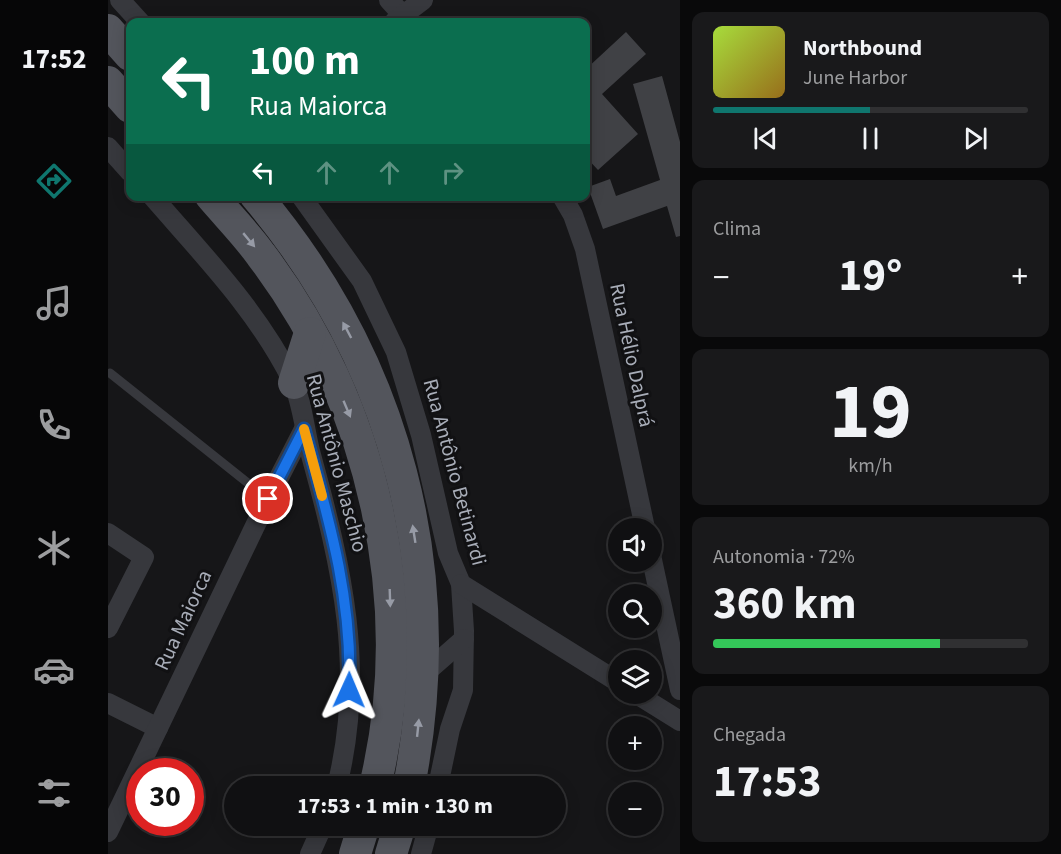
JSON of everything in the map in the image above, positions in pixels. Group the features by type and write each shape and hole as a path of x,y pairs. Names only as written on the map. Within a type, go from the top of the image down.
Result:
{"main road":[{"path":"108,30 126,50"},
{"path":"108,82 126,102"},
{"path":"215,201 261,254 310,333 335,383 361,446 379,514 390,580 391,645 388,698 384,749 377,776"},
{"path":"260,201 304,257 333,303 355,344 380,404 398,457 412,519 424,616 423,675 416,750 411,776"},
{"path":"294,383 310,333"},
{"path":"355,854 361,836"},
{"path":"392,854 397,836"}],"street":[{"path":"120,0 136,18"},
{"path":"388,0 401,18"},
{"path":"404,18 423,0"},
{"path":"108,147 126,167"},
{"name":"Rua Antônio Maschio","path":"156,201 234,290 266,335 294,383 339,558 349,620 348,723 344,757 339,776"},
{"name":"Rua Antônio Betinardi","path":"306,201 339,246 383,320 408,388 448,553 461,584 464,639 463,690 450,729 440,776"},
{"name":"Rua Hélio Dalprá","path":"565,201 573,214 585,249 643,518"},
{"name":"Rua Maiorca","path":"109,825 304,429"},
{"path":"108,533 144,557 108,628"},
{"path":"655,572 680,690"},
{"path":"461,584 608,676"},
{"path":"423,675 464,639"},
{"path":"108,703 158,728"},
{"path":"653,704 680,721"},
{"path":"310,854 318,836"},
{"path":"421,854 426,836"}],"lane":[{"path":"110,373 268,499"}],"building":[{"path":"626,32 646,54 602,94 638,134 598,170 590,161 590,65"},
{"path":"662,76 680,142 680,236 676,237 667,206 603,229 590,193 590,186 610,179 616,196 660,180 633,84"}],"slow traffic":[{"path":"304,429 322,496"}],"route":[{"path":"268,499 304,429 339,558 345,590 349,620 349,690"}]}
